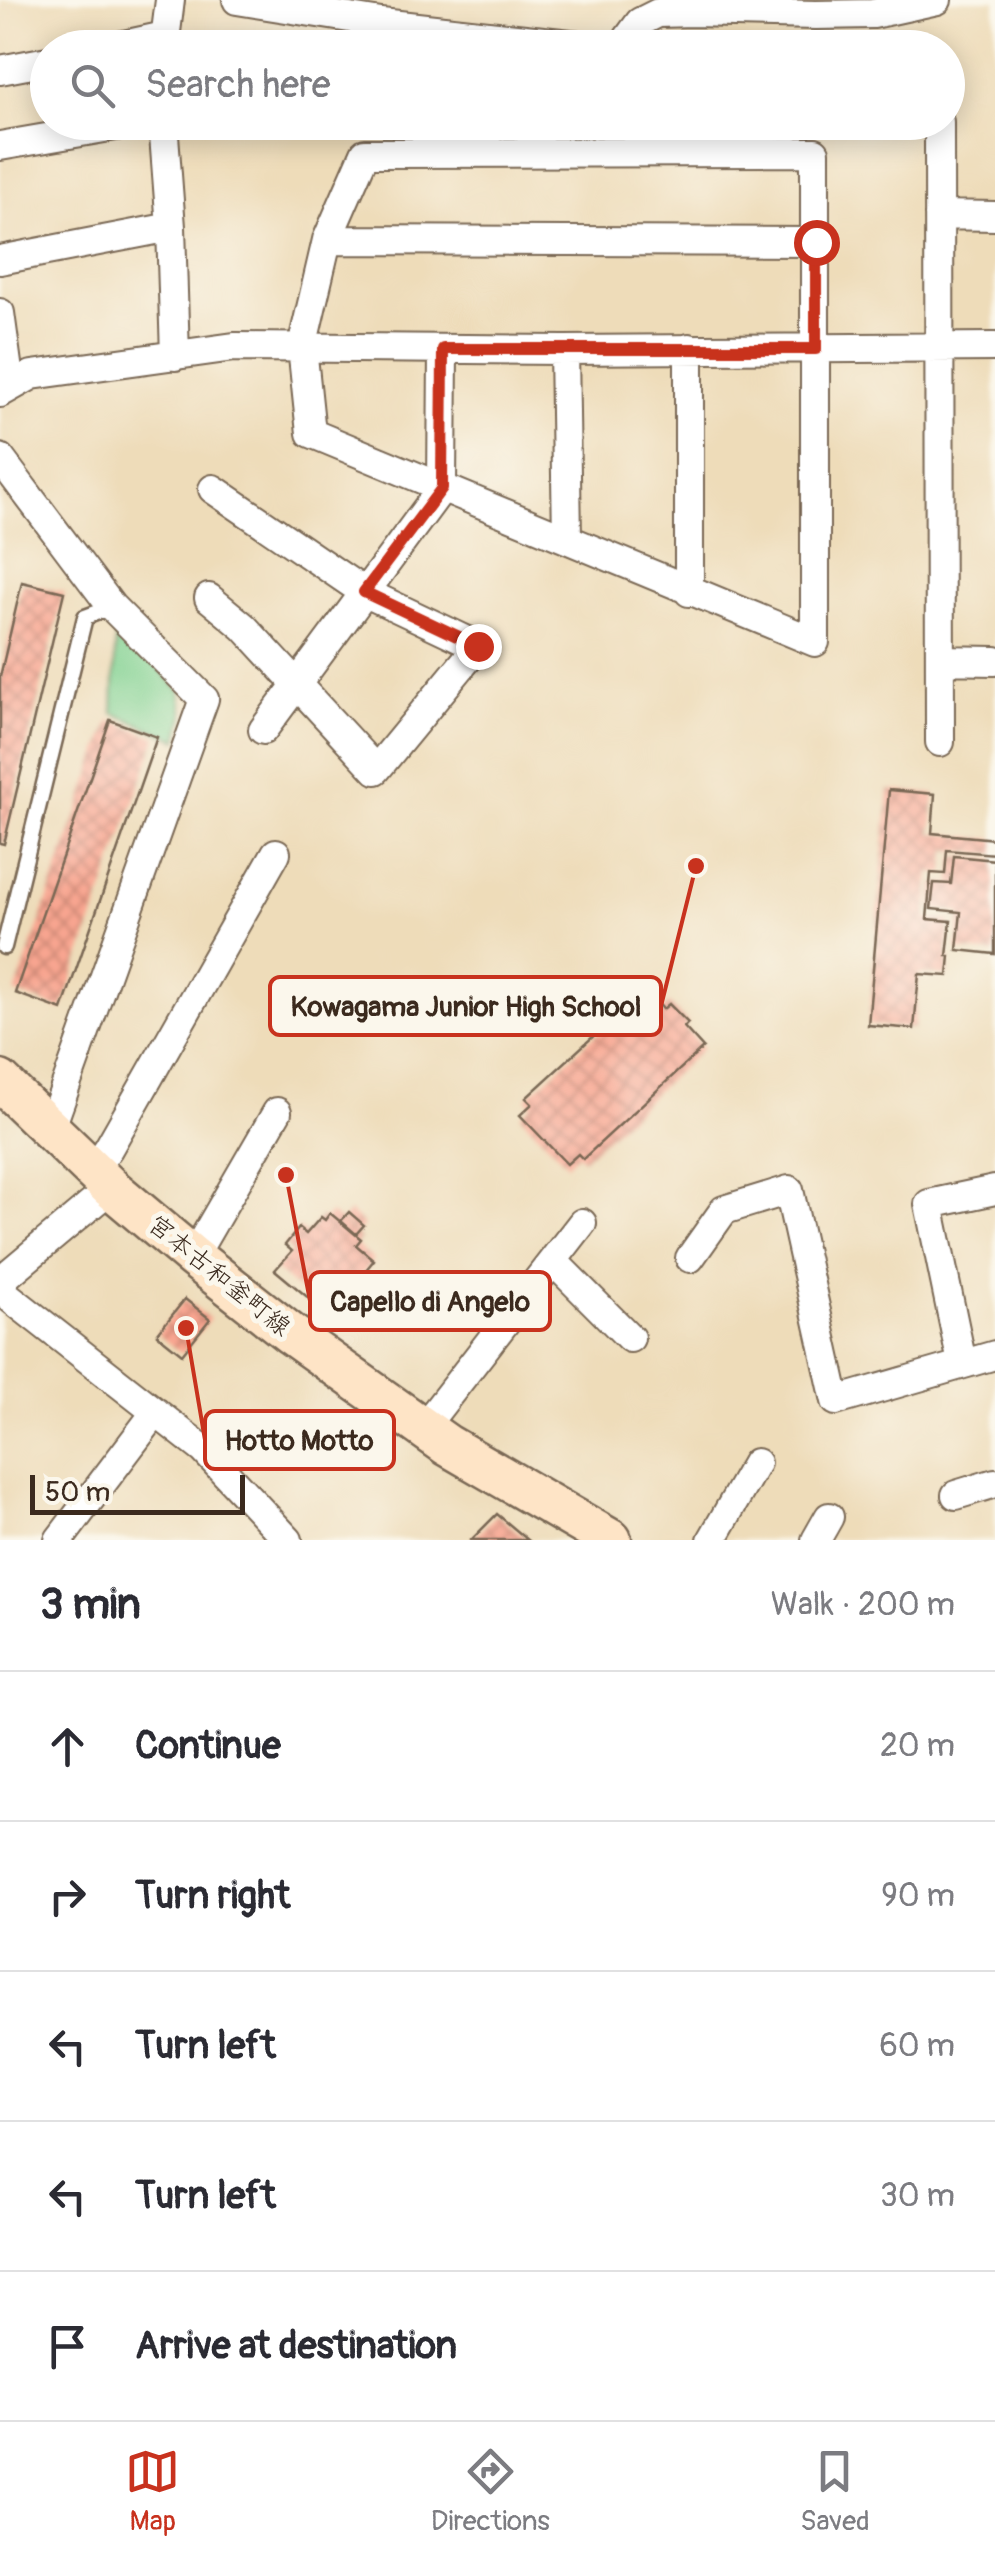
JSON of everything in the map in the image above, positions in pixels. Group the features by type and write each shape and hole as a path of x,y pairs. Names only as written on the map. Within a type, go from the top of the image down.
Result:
{"street":[{"path":"166,30 170,0"},
{"path":"237,0 445,30"},
{"path":"634,30 640,22 658,13 692,6 815,8 874,14 937,0"},
{"path":"0,70 30,64"},
{"path":"0,146 35,140"},
{"path":"164,140 175,356"},
{"path":"939,140 940,742"},
{"path":"815,152 815,642 311,433 302,347 327,240 365,154 815,152"},
{"path":"939,215 995,216"},
{"path":"0,260 170,227"},
{"path":"327,240 816,242"},
{"path":"0,314 5,390 32,375 234,347 995,347"},
{"path":"689,348 689,592"},
{"path":"263,730 442,488 443,349"},
{"path":"564,350 566,538"},
{"path":"0,458 112,607 204,700 50,1130"},
{"path":"209,598 244,627 376,770 478,646 364,592 213,489"},
{"path":"940,660 995,661"},
{"path":"276,854 108,1148 102,1179 3,1297 204,1450 288,1540"},
{"name":"宮本古和釜町線","path":"0,1081 102,1179 290,1334 447,1445 611,1540"},
{"path":"193,1257 277,1112"},
{"path":"690,1258 724,1210 789,1190 836,1400 995,1355"},
{"path":"962,1363 929,1204 995,1190"},
{"path":"423,1428 582,1224"},
{"path":"553,1261 630,1338"},
{"path":"59,1540 156,1412"},
{"path":"712,1540 756,1463"},
{"path":"956,1494 995,1482"}],"lane":[{"path":"4,948 85,618 112,607"}],"green space":[{"path":"116,625 180,690 184,715 178,740 113,713"}],"building":[{"path":"22,582 64,592 4,844 0,843 0,677"},
{"path":"110,720 157,737 62,1010 15,993"},
{"path":"889,790 935,794 932,833 995,839 995,854 947,850 945,874 931,873 927,919 951,921 948,976 919,974 914,1029 868,1025"},
{"path":"954,856 995,860 995,954 957,950 961,912 931,909 934,883 951,884"},
{"path":"645,989 663,1009 669,1004 688,1023 684,1027 703,1048 583,1159 578,1154 567,1164 520,1115 532,1104 526,1098"},
{"path":"349,1212 364,1225 356,1234 341,1221"},
{"path":"330,1213 361,1239 356,1245 374,1260 329,1315 275,1270 292,1251 285,1245 299,1228 306,1234"},
{"path":"185,1299 210,1319 182,1354 157,1334"},
{"path":"497,1514 528,1540 471,1540"}],"place":[{"name":"Kowagama Junior High School","path":"696,866"},
{"name":"Capello di Angelo","path":"286,1175"},
{"name":"Hotto Motto","path":"186,1328"}],"route":[{"path":"478,646 364,592 442,488 443,349 816,349 816,242"}]}
